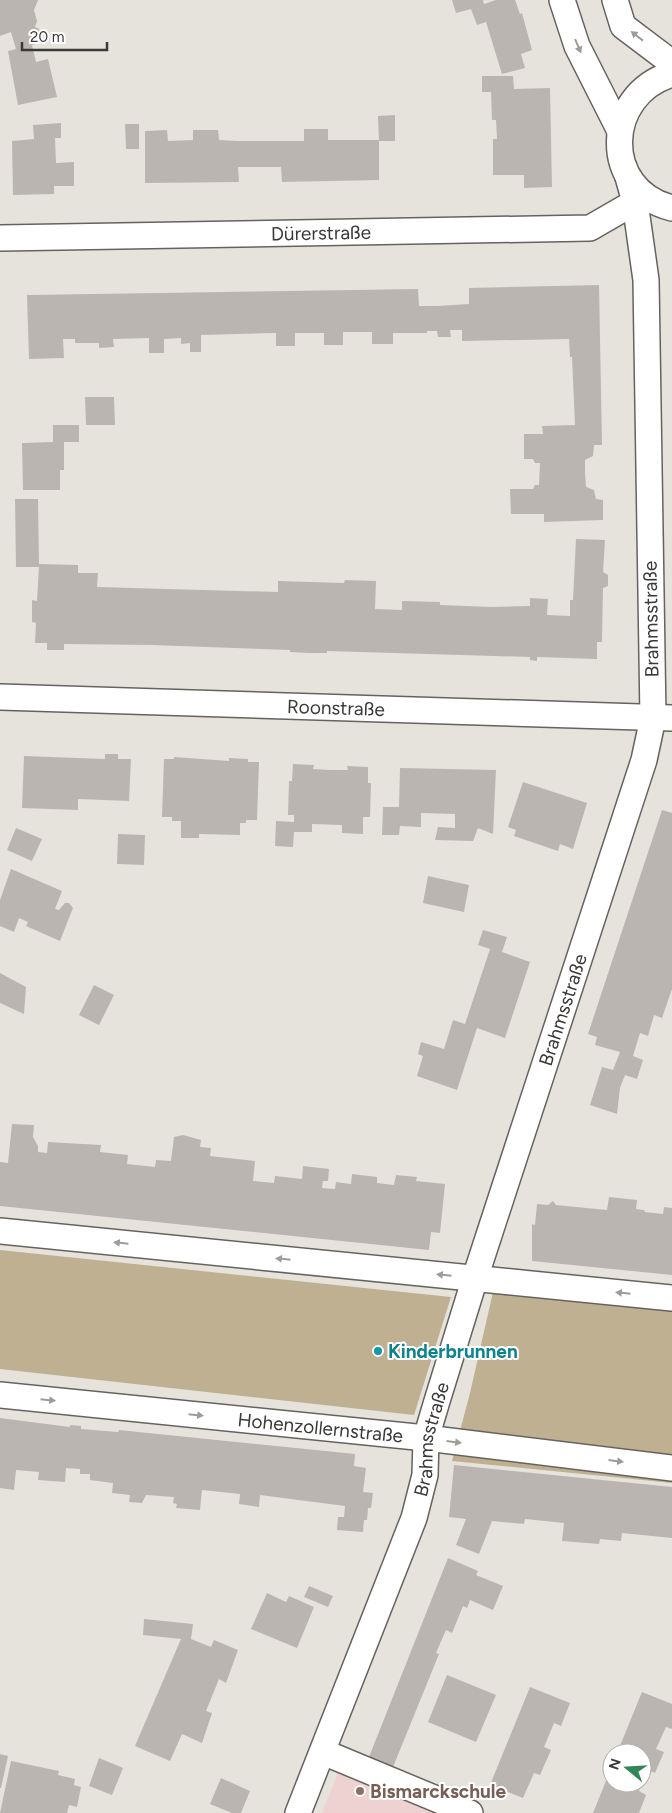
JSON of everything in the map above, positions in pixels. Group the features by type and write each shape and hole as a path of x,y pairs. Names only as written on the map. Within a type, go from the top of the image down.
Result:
{"street":[{"path":"562,0 577,46 620,129"},
{"path":"615,0 624,26 672,63"},
{"path":"620,129 630,102 656,78 672,74"},
{"name":"Brahmsstraße","path":"298,1813 414,1518 424,1475 426,1438 475,1278 644,760 662,718 646,280 635,202 620,157 620,129"},
{"path":"628,177 638,190 657,204 672,208"},
{"name":"Dürerstraße","path":"0,238 590,228 635,202"},
{"name":"Roonstraße","path":"0,697 662,718"},
{"path":"0,1231 672,1298"},
{"name":"Hohenzollernstraße","path":"0,1395 426,1438 672,1468"},
{"path":"323,1752 470,1813"}],"shaded area":[{"path":"0,1250 451,1297 414,1415 0,1369"},
{"path":"493,1292 672,1310 672,1483 452,1461"},
{"name":"Bismarckschule","path":"339,1770 439,1813 322,1813"}],"building":[{"path":"0,0 38,0 34,10 37,21 35,27 39,29 43,42 32,45 36,62 48,59 57,97 18,105 8,51 16,49 11,32 0,36"},
{"path":"452,0 483,0 484,4 496,0 515,0 520,14 522,13 532,50 521,54 525,68 502,74 486,22 477,25 471,9 456,13"},
{"path":"482,76 513,76 514,89 550,88 552,187 524,188 524,175 493,175 493,139 497,139 496,120 492,120 491,92 482,92"},
{"path":"395,115 395,141 379,141 379,180 282,182 281,167 238,167 239,182 145,183 145,131 167,130 168,141 193,140 193,130 218,130 219,140 304,141 304,129 328,129 328,140 379,140 378,116"},
{"path":"61,123 61,138 55,138 56,163 74,162 74,186 54,186 54,194 13,195 12,141 34,139 33,125"},
{"path":"125,124 139,124 139,149 126,149"},
{"path":"599,285 602,445 594,445 593,456 585,460 585,473 586,487 594,490 596,499 603,500 603,520 544,522 544,514 511,514 510,489 533,489 535,485 539,485 540,463 535,463 533,459 524,459 524,434 543,434 542,426 575,425 572,357 570,357 569,339 462,341 462,330 450,330 451,337 438,337 437,331 427,331 427,333 393,333 393,344 372,344 372,332 343,332 343,345 324,345 324,333 295,333 295,346 276,346 276,333 201,335 201,352 190,352 190,343 181,344 181,338 164,339 164,353 149,353 149,338 113,339 114,347 99,348 99,343 75,343 75,339 63,339 64,358 29,359 27,295 418,289 419,306 437,306 469,304 469,288"},
{"path":"85,397 114,397 115,425 86,425"},
{"path":"53,425 79,425 79,442 64,442 64,470 60,470 60,490 23,490 22,443 53,442"},
{"path":"15,499 38,499 39,564 78,565 78,573 98,573 97,587 278,592 278,581 344,583 345,580 376,581 375,609 402,610 402,601 440,602 440,605 530,606 530,598 548,599 547,615 570,616 570,600 573,600 576,539 605,540 603,572 608,575 608,586 603,588 602,642 597,642 597,659 537,657 537,661 530,660 530,657 327,651 327,653 309,653 290,652 290,650 152,645 64,644 64,650 47,650 47,643 35,643 36,623 32,622 32,600 37,601 39,567 16,567"},
{"path":"105,754 118,754 118,759 131,759 129,801 78,799 78,810 22,808 24,756 105,759"},
{"path":"174,757 229,761 229,758 248,759 248,762 259,762 257,820 246,820 246,823 240,823 240,835 199,834 199,838 181,838 181,821 172,821 172,817 162,817 164,759 174,759"},
{"path":"293,764 314,765 313,769 330,770 348,770 347,766 368,767 368,783 371,783 370,817 363,817 363,834 342,833 342,825 312,824 312,832 294,832 293,847 275,846 276,821 294,822 294,815 288,815 289,781 292,781"},
{"path":"400,768 496,770 493,834 478,828 473,841 435,840 438,827 455,828 455,814 421,813 421,827 400,826 399,835 382,835 383,807 399,807"},
{"path":"523,782 587,803 573,849 560,844 558,851 514,836 516,830 508,827"},
{"path":"662,810 672,813 672,989 662,1018 654,1015 648,1036 640,1033 633,1056 643,1060 637,1079 625,1075 620,1088 617,1114 590,1105 602,1067 613,1070 620,1052 595,1045 597,1037 588,1034"},
{"path":"16,828 42,839 32,861 7,850"},
{"path":"118,834 145,835 144,865 117,864"},
{"path":"11,869 62,891 55,909 59,910 65,903 69,903 73,908 60,941 26,926 28,922 19,918 14,932 0,926 0,900"},
{"path":"428,876 469,885 464,912 423,903"},
{"path":"483,930 507,937 502,952 530,962 505,1038 477,1028 457,1090 417,1076 423,1056 418,1054 421,1042 444,1049 453,1020 465,1024 490,949 478,945"},
{"path":"0,973 26,987 24,1014 0,1003"},
{"path":"94,985 114,995 99,1025 79,1015"},
{"path":"12,1124 34,1125 33,1137 38,1146 38,1152 47,1153 48,1142 101,1145 100,1152 128,1155 127,1164 155,1167 156,1160 171,1161 174,1137 183,1135 201,1140 200,1147 211,1148 210,1156 255,1161 253,1181 274,1183 275,1176 302,1179 303,1166 329,1169 328,1181 323,1181 322,1188 335,1189 336,1182 351,1184 352,1174 377,1177 377,1183 394,1185 396,1175 417,1177 416,1181 445,1184 440,1233 431,1232 429,1250 0,1206 0,1162 8,1163"},
{"path":"609,1197 637,1200 636,1209 644,1210 645,1212 663,1214 664,1207 672,1208 672,1275 532,1261 532,1224 535,1225 537,1204 548,1205 553,1201 556,1205 607,1210"},
{"path":"0,1418 70,1427 70,1425 81,1426 81,1429 118,1432 119,1430 355,1454 354,1466 366,1468 363,1492 373,1493 371,1508 368,1508 367,1520 364,1520 363,1532 337,1530 338,1517 344,1517 345,1506 260,1495 259,1507 239,1504 240,1494 202,1490 200,1510 176,1508 177,1504 173,1503 174,1497 146,1495 142,1503 129,1502 130,1495 112,1493 113,1483 90,1480 90,1474 80,1474 80,1469 66,1468 65,1482 38,1480 39,1472 16,1470 14,1490 0,1488"},
{"path":"454,1465 672,1487 672,1538 622,1533 621,1541 600,1539 599,1544 562,1541 564,1523 525,1519 524,1524 492,1521 479,1554 456,1545 466,1519 449,1517"},
{"path":"448,1558 478,1571 476,1575 503,1586 493,1610 470,1600 467,1608 463,1606 452,1633 446,1630 436,1653 439,1654 391,1772 367,1762"},
{"path":"309,1586 333,1596 328,1607 304,1597"},
{"path":"267,1593 286,1602 289,1596 314,1607 297,1648 251,1629"},
{"path":"144,1619 193,1624 191,1639 211,1647 214,1640 238,1650 226,1683 219,1679 206,1711 212,1713 202,1743 182,1734 170,1761 135,1746 181,1639 143,1635"},
{"path":"447,1675 496,1695 476,1742 428,1722"},
{"path":"530,1687 570,1703 561,1726 554,1723 544,1747 551,1750 540,1775 534,1773 523,1798 490,1785"},
{"path":"642,1692 672,1704 672,1729 666,1727 656,1749 664,1752 655,1773 652,1772 652,1743 621,1743"},
{"path":"0,1754 8,1756 1,1788 0,1788"},
{"path":"99,1758 123,1768 112,1795 89,1786"},
{"path":"11,1761 59,1771 58,1775 75,1779 74,1785 81,1787 77,1807 69,1805 67,1813 0,1813"},
{"path":"221,1778 250,1791 241,1813 232,1813 210,1804"},
{"path":"602,1791 602,1793 642,1793 646,1795 639,1813 593,1813"}],"place":[{"name":"Kinderbrunnen","path":"378,1351"},
{"name":"Bismarckschule","path":"360,1791"}]}
